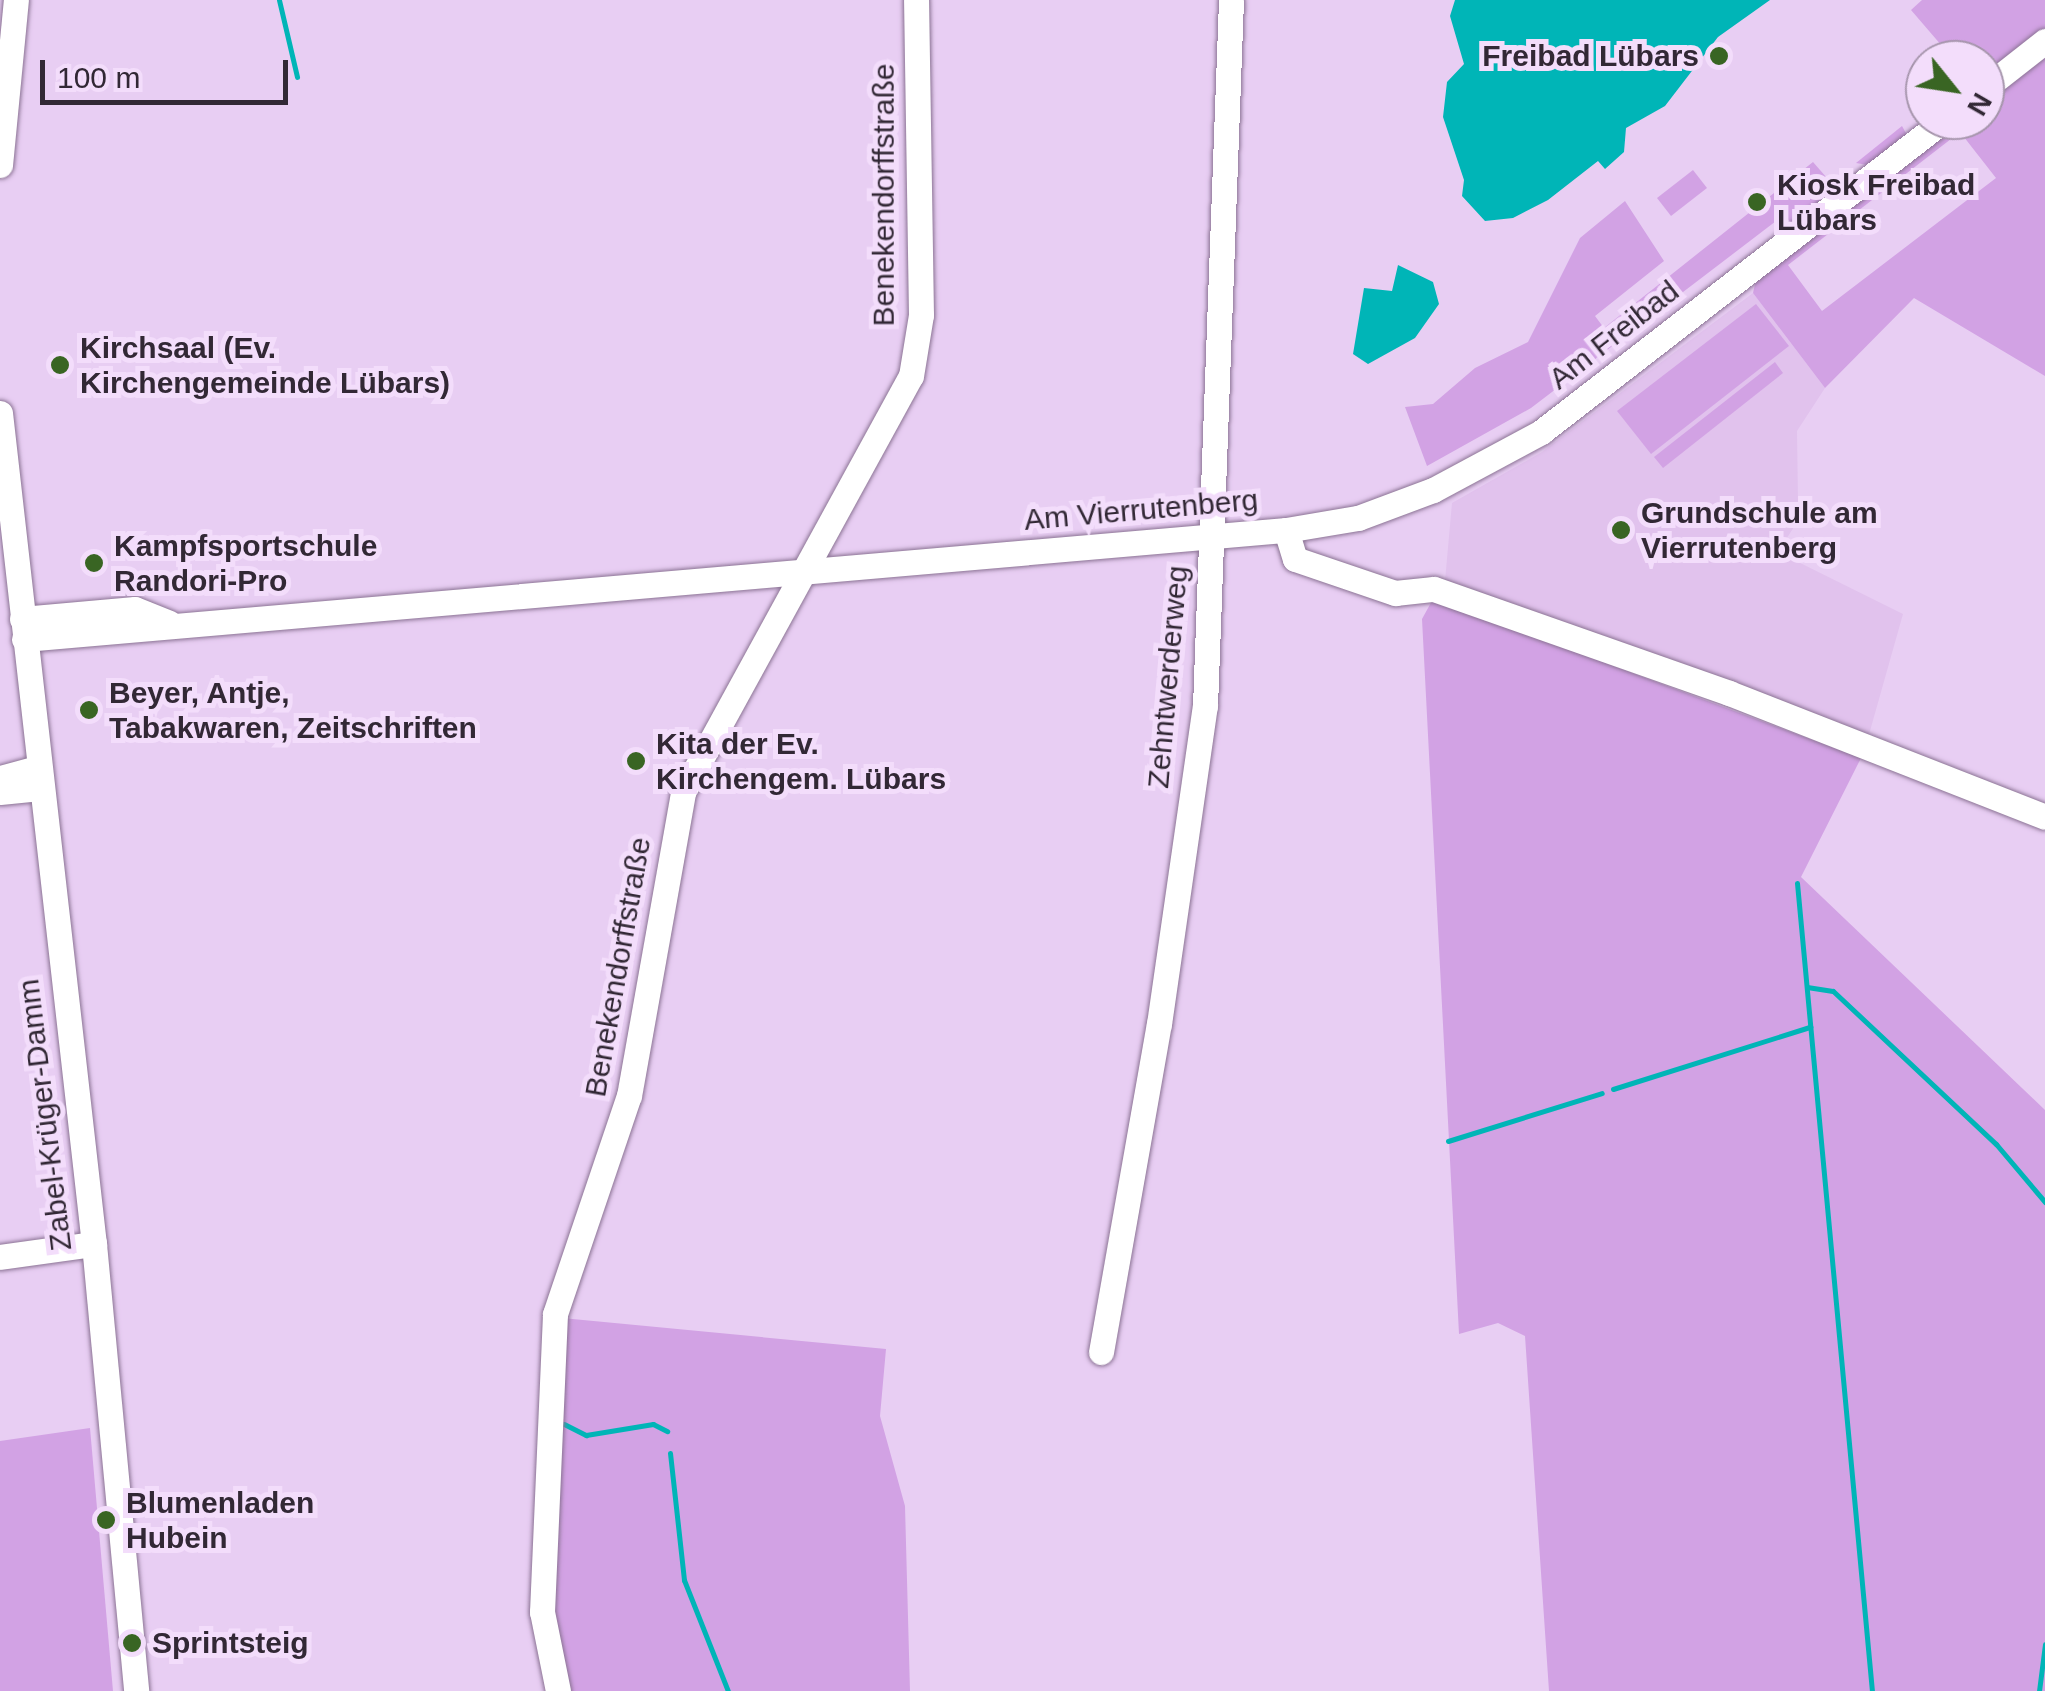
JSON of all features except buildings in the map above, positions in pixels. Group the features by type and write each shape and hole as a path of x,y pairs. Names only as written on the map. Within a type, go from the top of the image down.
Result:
{"street":[{"path":"0,165 16,0"},
{"name":"Benekendorffstraße","path":"558,1691 542,1612 555,1314 630,1096 683,792 797,574 910,376 921,315 916,0"},
{"name":"Zehntwerderweg","path":"1100,1352 1159,1024 1205,706 1231,0"},
{"path":"2005,72 2045,41"},
{"name":"Am Freibad","path":"1286,530 1358,518 1414,498 1541,432 1918,140"},
{"name":"Zabel-Krüger-Damm","path":"0,413 94,1244 136,1691"},
{"name":"Am Vierrutenberg","path":"23,629 176,626 1286,530 1295,559 1394,593 1434,588 1728,693 2045,817"},
{"path":"0,778 39,778"},
{"path":"0,792 39,778"},
{"path":"0,1257 94,1244"}],"shaded area":[{"path":"1455,0 1770,0 1718,37 1665,106 1626,128 1624,152 1605,169 1598,161 1548,200 1513,218 1485,221 1462,196 1464,180 1443,117 1447,82 1464,64 1450,16"},
{"path":"1922,0 2045,0 2045,376 1914,298 1825,388 1753,293 1756,280 1934,140 1950,140 1788,265 1822,311 1996,178 1966,140 2005,140 2005,40 1937,40 1911,10"},
{"path":"1902,126 1905,137 1868,165 1856,163"},
{"path":"1813,162 1827,178 1838,177 1839,185 1792,224 1784,215 1531,408 1427,466 1405,407 1433,404 1475,368 1528,342 1580,238 1625,201 1664,261 1595,316 1604,328"},
{"path":"1693,170 1707,188 1671,216 1657,198"},
{"path":"1398,265 1433,282 1439,304 1415,338 1368,364 1353,354 1364,288 1392,291"},
{"name":"Grundschule am Vierrutenberg","path":"1753,293 1825,388 1797,431 1798,502 1806,508 1778,552 1903,614 1868,738 1445,581 1452,503 1542,452"},
{"path":"1756,304 1789,346 1651,454 1617,411"},
{"path":"1775,362 1783,373 1663,468 1654,457"},
{"path":"1433,599 1861,758 1801,877 2045,1110 2045,1691 1549,1691 1525,1336 1498,1323 1459,1334 1422,619"},
{"path":"562,1318 886,1349 880,1416 905,1506 910,1691 566,1691 554,1658 553,1447"},
{"path":"90,1428 113,1691 0,1691 0,1441"}],"waterway":[{"path":"279,0 297,77"},
{"path":"1797,883 1872,1691"},
{"path":"1807,987 1833,991 1996,1144 2045,1202"},
{"path":"1613,1089 1810,1027"},
{"path":"1448,1141 1602,1093"},
{"path":"564,1424 586,1435 653,1424 667,1431"},
{"path":"670,1453 684,1580 728,1691"},
{"path":"2039,1691 2045,1644"}],"place":[{"name":"Freibad Lübars","path":"1719,56"},
{"name":"Kiosk Freibad Lübars","path":"1757,202"},
{"name":"Kirchsaal (Ev. Kirchengemeinde Lübars)","path":"60,365"},
{"name":"Grundschule am Vierrutenberg","path":"1621,530"},
{"name":"Kampfsportschule Randori-Pro","path":"94,563"},
{"name":"Beyer, Antje, Tabakwaren, Zeitschriften","path":"89,710"},
{"name":"Kita der Ev. Kirchengem. Lübars","path":"636,761"},
{"name":"Blumenladen Hubein","path":"106,1520"},
{"name":"Sprintsteig","path":"132,1643"}]}
